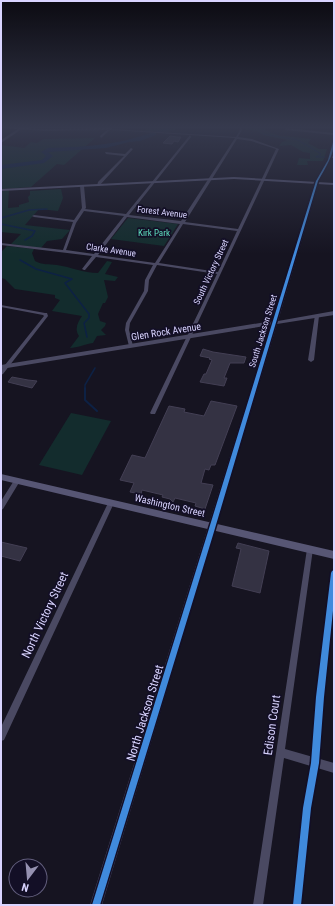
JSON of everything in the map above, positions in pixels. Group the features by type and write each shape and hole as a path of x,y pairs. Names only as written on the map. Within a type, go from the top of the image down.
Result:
{"main road":[{"path":"1,190 234,178 334,184"},
{"name":"Washington Street","path":"1,477 334,555"}],"street":[{"path":"98,185 98,183 112,169"},
{"path":"84,269 164,169"},
{"path":"131,346 127,330 128,323 146,291 146,280 216,169"},
{"name":"South Victory Street","path":"153,413 268,169"},
{"name":"South Jackson Street","path":"213,526 316,183 324,169"},
{"path":"64,251 75,221 84,208 82,186"},
{"name":"Forest Avenue","path":"83,210 240,230"},
{"path":"34,216 75,221"},
{"name":"Clarke Avenue","path":"1,244 95,255 219,273"},
{"path":"1,306 45,314 46,316 4,367 1,373"},
{"name":"Glen Rock Avenue","path":"4,367 334,313"},
{"path":"311,360 317,316"},
{"path":"1,507 17,481"},
{"name":"North Victory Street","path":"1,737 111,503"},
{"name":"North Jackson Street","path":"96,905 213,526"},
{"name":"Edison Court","path":"258,905 310,550"},
{"path":"280,752 334,768"}],"green space":[{"path":"1,169 51,169 31,187 1,189"},
{"path":"61,189 63,198 58,211 39,209 25,225 70,230 62,239 47,241 41,248 11,244 21,234 1,232 1,191 9,190 8,208 19,207 19,205 29,202 28,197 30,195 30,191"},
{"name":"Kirk Park","path":"128,218 178,224 164,246 111,239"},
{"path":"7,246 34,249 32,253 35,261 40,263 87,272 98,273 107,261 112,262 105,274 118,277 115,281 104,280 108,297 105,303 103,303 98,314 100,321 106,323 101,330 106,335 97,336 93,343 70,348 79,336 77,328 82,316 52,311 60,300 55,298 55,295 15,289 5,279 1,278 1,252"},
{"path":"71,413 111,421 82,475 39,465"}],"building":[{"path":"203,349 246,357 244,363 230,363 224,378 227,378 224,386 200,382 204,374 206,374 212,360 209,359 210,358 200,356"},
{"path":"12,377 37,381 32,388 8,382"},
{"path":"211,401 237,406 215,465 211,465 209,470 205,469 201,483 213,485 205,509 195,506 196,503 175,498 173,502 170,499 162,497 163,495 142,490 141,494 130,492 134,483 120,480 132,455 145,458 169,406 185,409 184,412 204,416"},
{"path":"1,542 27,548 20,561 1,556"},
{"path":"238,543 269,551 260,593 232,586 241,549 236,548"}],"waterway":[{"path":"1,218 29,210 47,209"},
{"path":"1,224 35,231 32,236 25,240"},
{"path":"20,260 36,269 72,279 65,283 89,314 89,318 84,323 87,337"},
{"path":"95,368 85,385 85,400 97,411"}],"cycle path":[{"path":"96,905 317,181 324,169"},
{"path":"297,905 307,808 315,763 320,697 334,573"}]}
